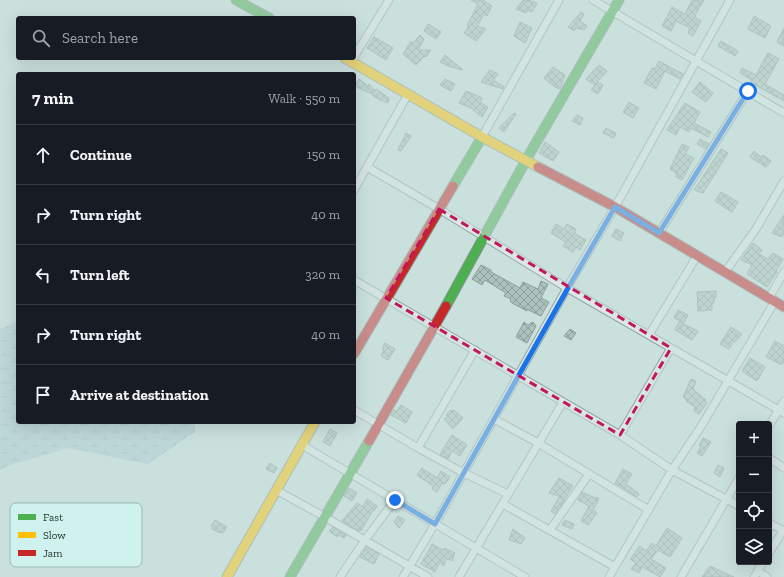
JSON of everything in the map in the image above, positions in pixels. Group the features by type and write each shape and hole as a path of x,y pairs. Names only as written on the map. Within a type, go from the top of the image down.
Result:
{"street":[{"path":"236,0 265,16"},
{"path":"356,50 389,0"},
{"path":"356,350 482,137 560,0"},
{"path":"593,0 784,113"},
{"path":"290,577 435,327 526,160 619,0"},
{"path":"403,577 435,524 615,207 730,0"},
{"path":"354,60 408,94 482,137 615,207 784,307"},
{"path":"659,233 748,91"},
{"path":"356,186 408,94"},
{"path":"367,167 568,288 781,412"},
{"path":"725,272 756,229 784,181"},
{"path":"649,335 697,256"},
{"path":"609,577 672,470 702,425 728,381 772,300 784,272"},
{"path":"356,281 620,435 672,470 736,504"},
{"path":"620,435 671,348"},
{"path":"418,448 475,350"},
{"path":"772,422 781,412 784,401"},
{"path":"459,577 563,402"},
{"path":"356,411 418,448 464,473 508,494"},
{"path":"494,419 538,443 649,510"},
{"path":"227,577 314,424"},
{"path":"302,445 525,577"},
{"path":"772,460 784,468"},
{"path":"550,530 589,474"},
{"path":"680,577 736,483"},
{"path":"276,490 428,577"},
{"path":"340,577 395,500"},
{"path":"503,504 615,567"},
{"path":"772,525 783,531 772,548"},
{"path":"762,565 756,574 767,577"}],"highlighted area":[{"path":"439,209 671,348 620,435 386,298"}],"green space":[{"path":"16,321 16,424 195,424 195,432 148,464 68,448 13,464 0,470 0,328 2,329"}],"building":[{"path":"471,0 483,0 492,6 487,16 484,14 477,26 486,29 476,41 464,33 469,26 467,26 478,4"},
{"path":"523,0 537,3 532,12 528,10 526,13 516,9"},
{"path":"692,0 704,0 694,17 701,21 693,36 688,33 690,28 676,21 671,31 662,26 672,7 685,14"},
{"path":"581,12 584,14 580,21 587,26 584,30 576,28 574,31 568,27"},
{"path":"754,16 771,26 765,38 748,29"},
{"path":"520,22 532,28 525,43 514,36"},
{"path":"428,24 441,32 436,39 424,31"},
{"path":"784,28 784,46 777,42"},
{"path":"420,35 424,39 418,50 431,50 426,57 425,56 416,65 403,54 411,41 413,43"},
{"path":"374,37 393,48 386,60 367,48"},
{"path":"721,41 738,51 735,56 718,46"},
{"path":"768,53 779,59 765,84 784,95 784,101 750,82 752,80 740,73 742,68 756,75"},
{"path":"445,55 463,70 440,62"},
{"path":"659,61 683,74 680,79 665,71 656,89 644,83 652,68 655,69"},
{"path":"599,65 607,71 597,82 603,85 598,94 591,90 595,85 586,79"},
{"path":"553,67 565,75 560,89 544,78"},
{"path":"490,70 498,74 493,80 504,87 503,89 481,82"},
{"path":"359,79 368,86 369,84 375,91 376,89 389,98 388,103 380,100 372,95 373,94 356,87 356,83"},
{"path":"445,79 455,84 451,91 440,85"},
{"path":"700,82 713,93 706,102 692,92"},
{"path":"466,91 482,98 480,102 488,107 482,117 471,108 459,103"},
{"path":"629,102 639,108 633,118 623,112"},
{"path":"685,103 700,112 694,123 711,132 708,137 691,128 689,132 680,127 676,135 667,130"},
{"path":"514,113 516,114 504,132 499,128"},
{"path":"577,115 583,118 580,125 572,121"},
{"path":"606,128 616,133 614,138 603,133"},
{"path":"406,133 411,136 401,151 398,150"},
{"path":"700,139 709,144 706,149 697,144"},
{"path":"545,142 559,152 553,161 539,153"},
{"path":"682,144 689,147 685,154 694,158 682,180 676,177 677,174 670,169"},
{"path":"721,149 728,153 703,193 694,190"},
{"path":"754,151 761,157 763,155 771,161 766,167 750,157"},
{"path":"721,192 738,202 732,212 715,201"},
{"path":"784,215 784,233 782,237 772,233"},
{"path":"556,224 564,229 567,224 576,229 574,233 586,240 580,250 576,247 573,252 563,246 566,242 551,233"},
{"path":"616,229 624,233 620,241 612,236"},
{"path":"753,243 762,250 759,254 768,259 773,253 783,259 776,271 777,272 767,287 747,274 752,265 741,260"},
{"path":"481,265 520,288 523,282 538,289 541,281 548,284 541,298 549,302 541,316 512,303 510,301 511,299 504,296 506,293 485,280 482,285 472,279"},
{"path":"716,291 714,303 712,303 712,310 698,311 697,292"},
{"path":"678,310 688,315 684,323 674,318"},
{"path":"524,322 528,325 533,322 536,326 527,343 516,337"},
{"path":"679,322 698,331 692,340 675,330"},
{"path":"731,327 742,334 735,342 734,341 729,349 720,344"},
{"path":"570,329 576,333 571,340 564,336"},
{"path":"775,341 784,346 784,361 782,365 766,357"},
{"path":"385,343 395,349 388,360 381,356"},
{"path":"750,358 765,367 757,381 742,371"},
{"path":"691,379 696,381 693,389 706,400 705,401 707,403 699,414 694,411 695,407 683,397"},
{"path":"401,405 412,412 406,423 391,415 394,410 397,411"},
{"path":"451,410 454,410 463,418 453,429 444,419 448,417 446,415"},
{"path":"330,429 337,433 330,446 323,442"},
{"path":"452,435 467,445 460,456 452,451 448,459 440,454"},
{"path":"703,438 711,442 702,456 697,453 701,447 699,446"},
{"path":"270,463 277,468 274,473 266,469"},
{"path":"718,465 724,468 720,477 714,473"},
{"path":"422,468 437,478 441,471 450,477 445,484 442,483 437,492 432,489 433,486 417,475"},
{"path":"623,469 632,474 626,484 639,494 637,497 615,483"},
{"path":"559,478 573,486 565,498 549,493"},
{"path":"349,488 357,493 352,501 344,496"},
{"path":"582,492 599,499 593,510 597,513 588,525 581,521 589,506 578,500"},
{"path":"559,497 565,500 555,514 551,511"},
{"path":"367,499 377,506 374,511 373,510 361,531 342,521 357,503 363,507"},
{"path":"398,516 405,520 399,528 394,522"},
{"path":"215,520 227,527 223,533 212,529 213,527 211,526"},
{"path":"565,520 574,524 572,529 562,525"},
{"path":"333,527 346,535 344,538 338,535 337,537 329,531"},
{"path":"667,528 682,538 670,557 658,550 651,559 666,568 660,577 642,567 639,573 631,569 636,563 630,559 640,546 646,551 652,543 656,546"},
{"path":"513,529 525,538 521,544 509,540"},
{"path":"432,544 443,550 444,548 455,553 452,561 447,558 443,566 440,562 435,572 421,564"},
{"path":"366,547 379,554 374,564 360,557"},
{"path":"710,566 734,577 702,577"}],"traffic: fast":[{"path":"236,0 265,16"},
{"path":"446,306 526,160 619,0"},
{"path":"453,186 482,137"},
{"path":"290,577 369,441"}],"traffic: slow":[{"path":"348,60 482,137 538,167"},
{"path":"227,577 314,424"}],"traffic: jam":[{"path":"538,167 615,207 784,307"},
{"path":"356,351 453,186"},
{"path":"369,441 446,306"}],"route":[{"path":"395,500 435,524 615,207 659,233 700,165 748,91"}]}
